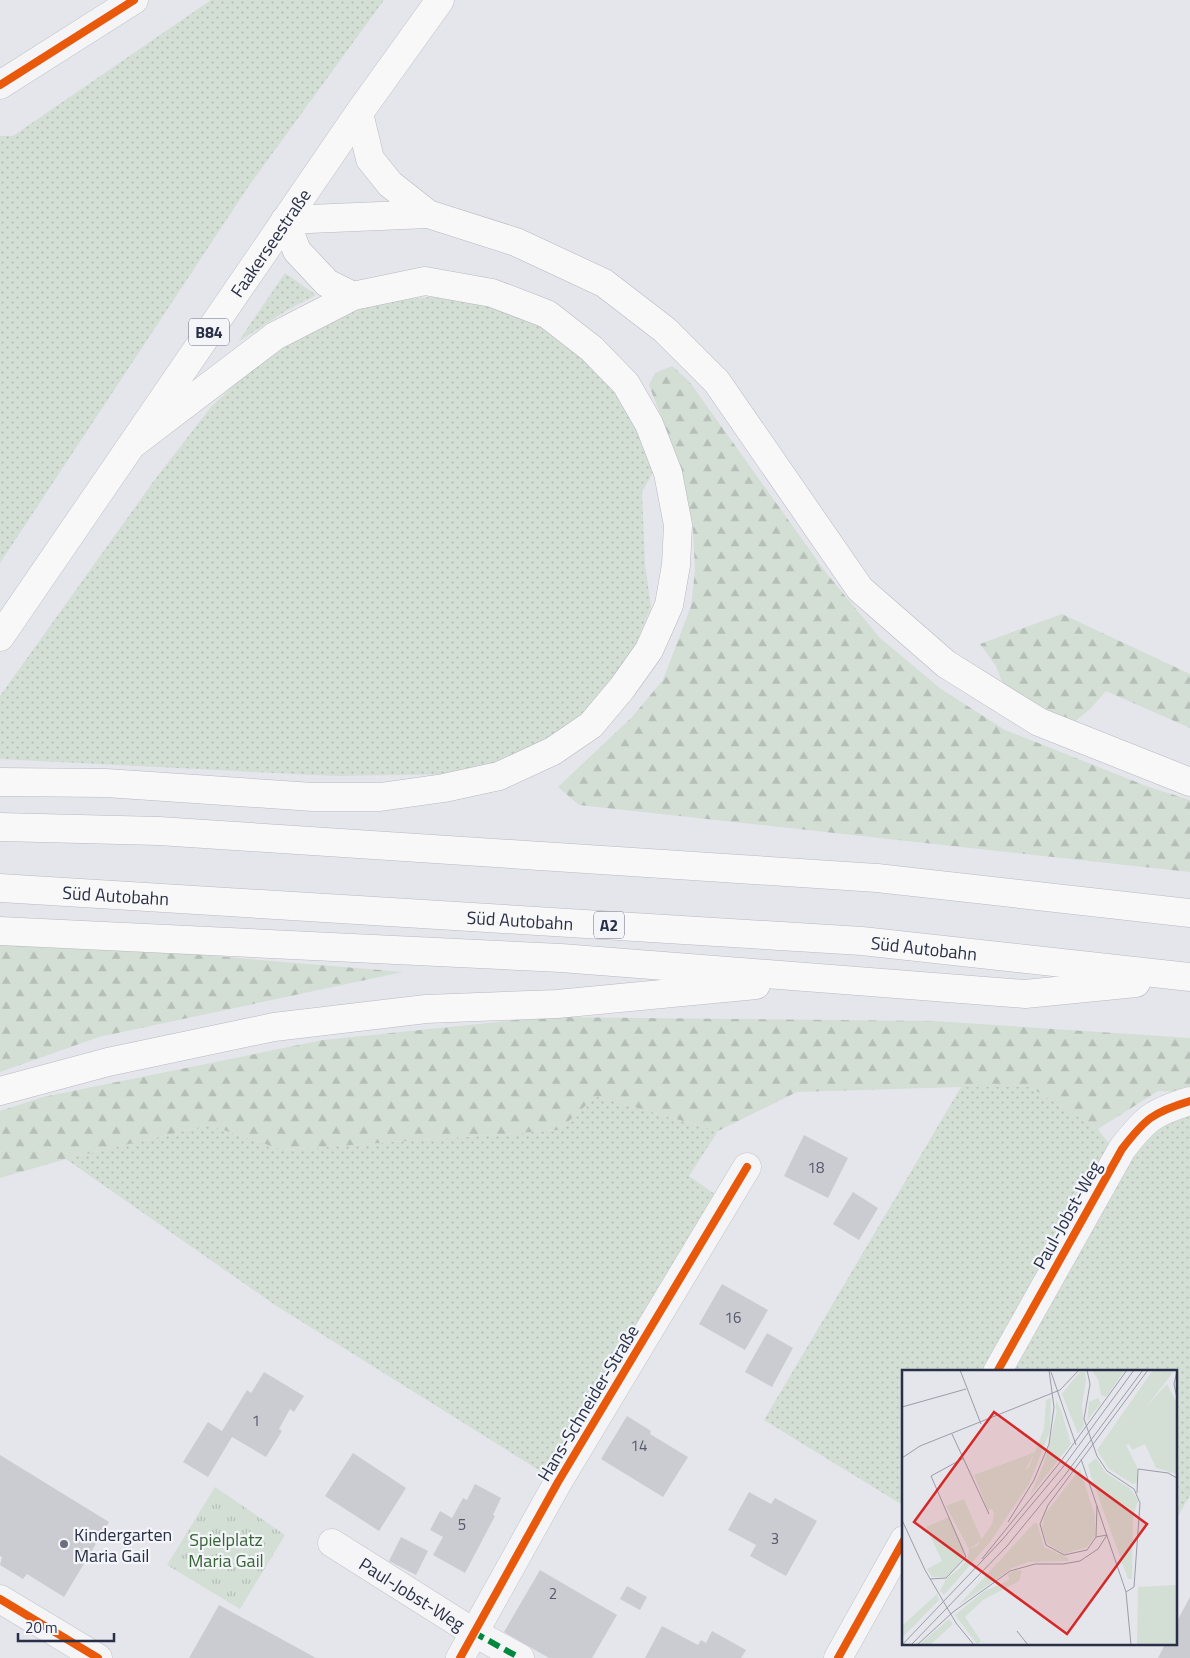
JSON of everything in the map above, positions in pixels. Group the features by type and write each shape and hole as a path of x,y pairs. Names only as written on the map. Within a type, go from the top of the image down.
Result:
{"main road":[{"name":"Faakerseestraße","path":"0,637 359,113 440,0"},
{"path":"359,113 370,159 390,184 428,214"},
{"path":"353,296 327,283 297,251 286,220 428,214 516,242 604,283 665,330 717,382 860,590 946,664 1039,722 1190,782"},
{"path":"0,782 106,783 313,797 380,797 444,788 499,776 553,751 591,725 622,688 649,650 669,605 676,565 678,525 668,473 648,424 626,384 592,349 547,314 492,293 424,281 353,296 275,336 133,444"},
{"path":"0,827 160,831 877,878 1190,913"},
{"name":"Süd Autobahn","path":"0,888 862,941 1190,978"},
{"path":"0,931 561,958 1025,994 1190,978"},
{"path":"0,1091 108,1062 274,1027 426,1009 557,1004 835,978"}],"street":[{"path":"0,85 134,0"},
{"name":"Paul-Jobst-Weg","path":"998,1370 1122,1149 1143,1122 1165,1108 1190,1101"},
{"name":"Hans-Schneider-Straße","path":"460,1658 558,1482 747,1167"},
{"name":"Paul-Jobst-Weg","path":"332,1543 473,1632 520,1658"},
{"path":"838,1658 902,1544"},
{"path":"0,1600 98,1658"}],"green space":[{"path":"211,0 384,0 248,187 0,563 0,136 13,136"},
{"path":"285,273 316,295 287,310 238,342"},
{"path":"432,297 474,301 495,306 516,314 556,336 575,350 608,382 625,407 639,434 653,472 642,492 645,564 651,607 632,653 603,694 574,722 554,737 494,765 457,774 335,776 0,759 0,696 153,482 211,407 256,364 284,343 354,308 386,301"},
{"path":"672,366 689,381 827,574 880,638 941,689 1005,730 1149,787 1190,800 1190,872 579,805 558,787 632,717 663,680 691,606 695,570 693,529 680,466 649,385 655,373"},
{"path":"1062,614 1190,674 1190,728 1106,691 1091,708 1072,724 1005,690 996,666 980,644"},
{"path":"0,944 119,948 403,972 99,1037 0,1072"},
{"path":"545,1017 935,1021 1190,1038 1190,1092 1158,1091 1098,1129 1030,1087 797,1092 718,1131 596,1096 559,1130 283,1150 209,1125 66,1159 0,1178 0,1111 43,1097 323,1040"},
{"path":"961,1087 1030,1087 1098,1129 1112,1148 986,1370 902,1370 902,1505 764,1420"},
{"path":"596,1096 718,1131 689,1176 719,1197 545,1474 275,1305 66,1159 209,1125 283,1150 559,1130"},
{"path":"1190,1114 1190,1495 1178,1516 1178,1370 1009,1370 1128,1157 1157,1127"},
{"name":"Spielplatz Maria Gail","path":"215,1487 285,1535 240,1609 167,1565"}],"building":[{"path":"804,1135 848,1158 828,1198 784,1176"},
{"path":"853,1192 878,1208 859,1240 833,1224"},
{"path":"722,1284 768,1310 745,1350 699,1324"},
{"path":"767,1333 793,1348 772,1387 745,1372"},
{"path":"264,1372 304,1396 294,1412 290,1409 279,1429 282,1431 266,1457 232,1437 208,1477 183,1462 208,1422 222,1431 247,1390 251,1393"},
{"path":"627,1416 651,1431 650,1434 688,1457 663,1497 601,1459"},
{"path":"353,1453 406,1488 379,1531 325,1496"},
{"path":"0,1455 109,1522 64,1597 27,1574 23,1579 0,1565 2,1557 0,1556"},
{"path":"475,1484 501,1498 493,1515 495,1516 465,1573 433,1555 443,1537 430,1530 440,1511 452,1518 463,1498 467,1500"},
{"path":"749,1492 771,1504 775,1498 817,1521 786,1576 750,1556 756,1545 728,1530"},
{"path":"401,1537 428,1551 416,1575 389,1561"},
{"path":"540,1570 617,1615 592,1658 549,1658 504,1632"},
{"path":"627,1586 647,1597 640,1610 620,1599"},
{"path":"1190,1597 1190,1658 1158,1658 1164,1646 1178,1646 1178,1619"},
{"path":"219,1605 316,1658 189,1658"},
{"path":"662,1626 698,1645 701,1640 706,1643 712,1631 746,1650 741,1658 645,1658"}],"marked path":[{"path":"473,1632 520,1658"}],"cycle path":[{"path":"0,85 134,0"},
{"path":"998,1370 1122,1149 1137,1130 1158,1113 1190,1101"},
{"path":"460,1658 558,1482 747,1167"},
{"path":"838,1658 902,1544"},
{"path":"0,1599 98,1658"}],"place":[{"name":"Kindergarten Maria Gail","path":"64,1544"}]}
